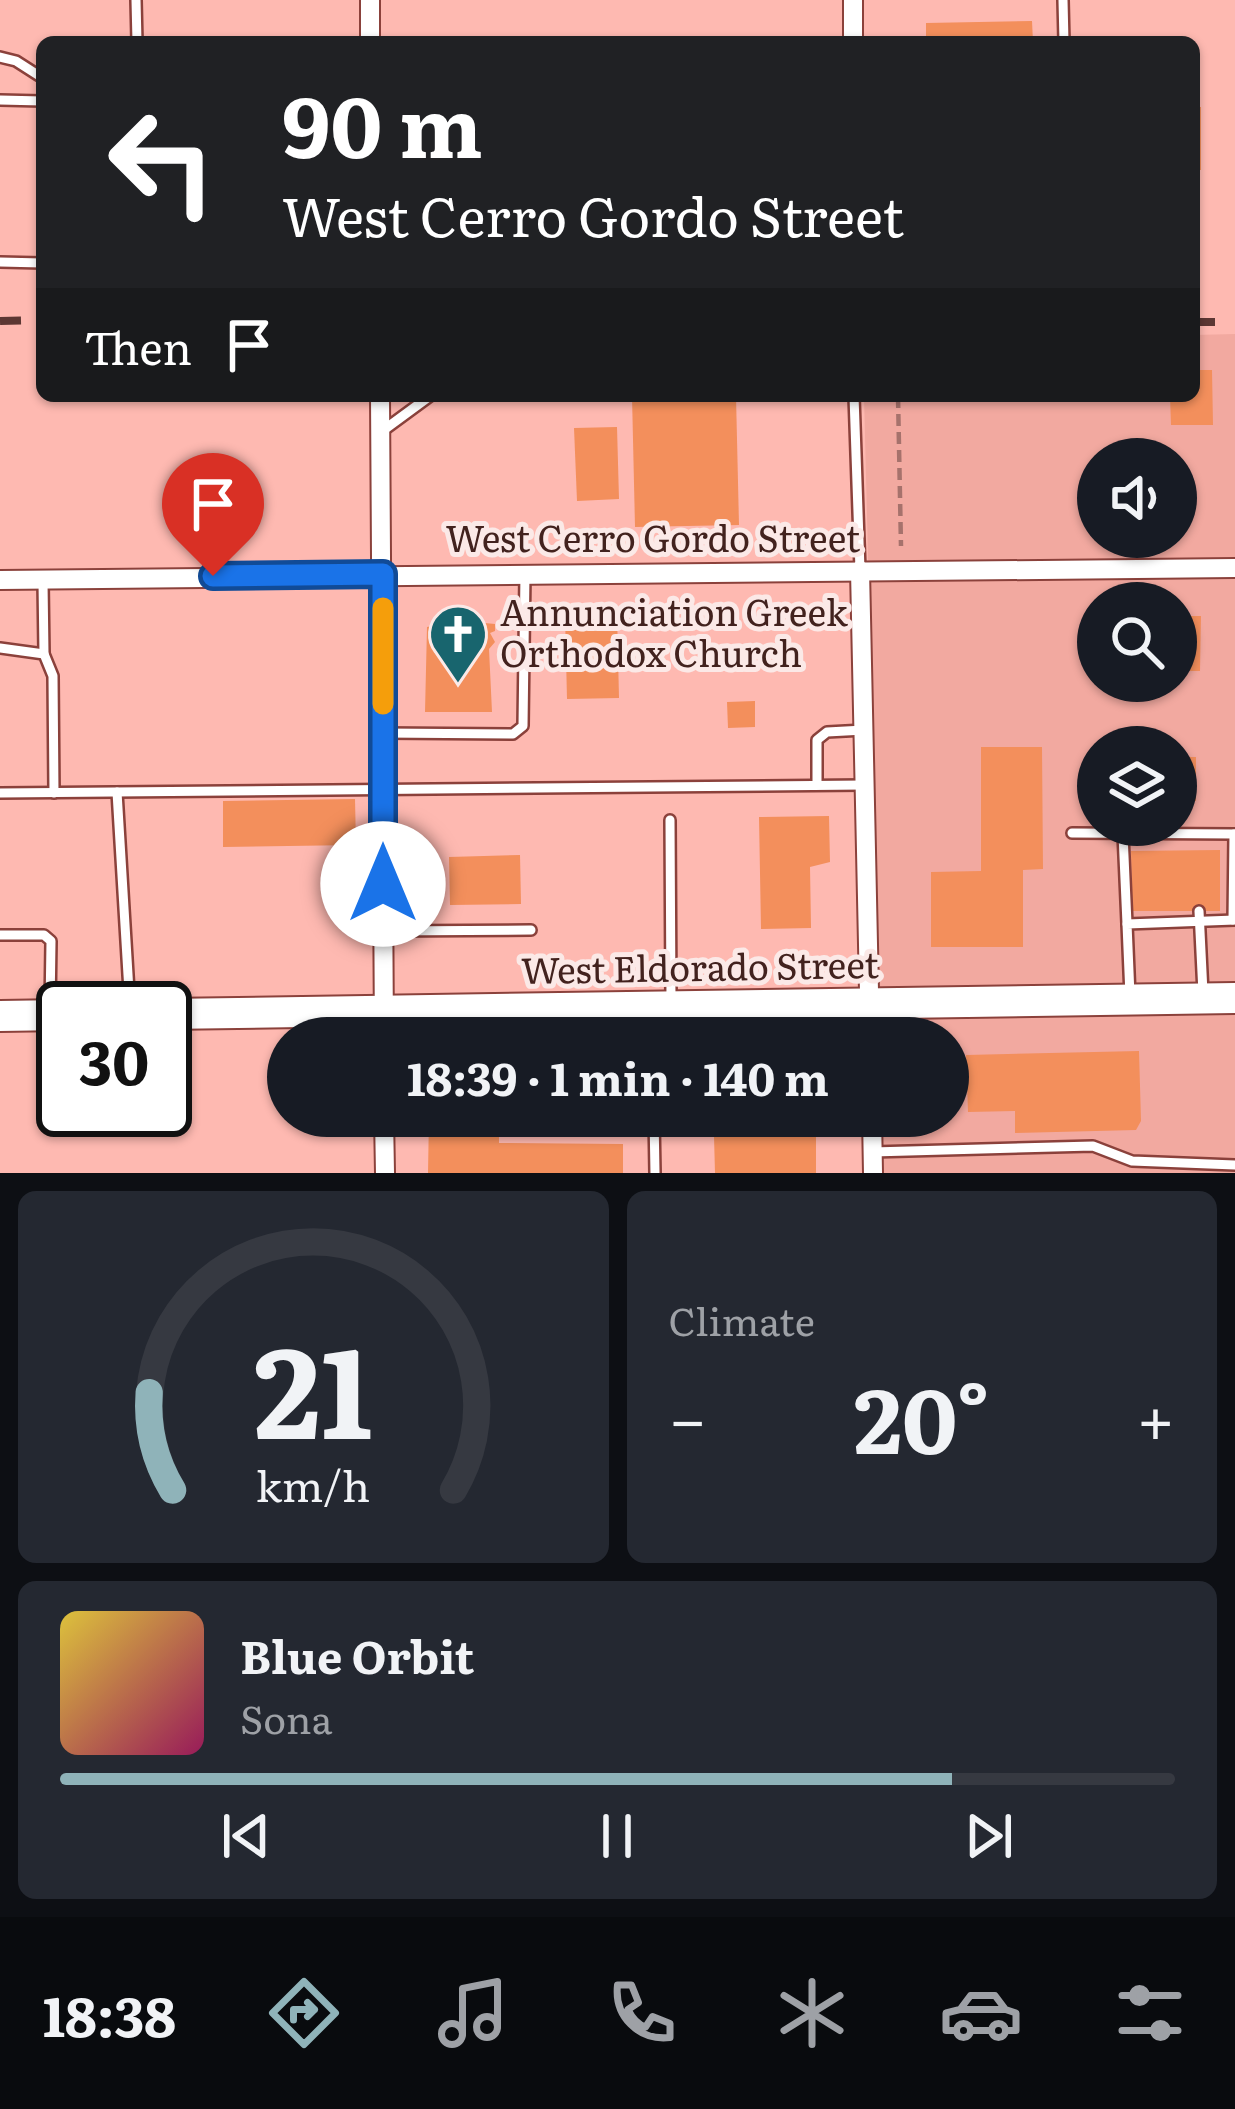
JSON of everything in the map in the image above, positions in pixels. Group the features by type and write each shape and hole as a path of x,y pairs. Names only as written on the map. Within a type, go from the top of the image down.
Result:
{"main road":[{"name":"West Eldorado Street","path":"658,1017 870,1005 1235,998"},
{"path":"0,1016 36,1015"},
{"name":"West Eldorado Street","path":"192,1015 267,1019"}],"street":[{"path":"370,0 370,36"},
{"path":"853,0 853,36"},
{"path":"380,402 384,1017"},
{"name":"West Cerro Gordo Street","path":"0,580 1235,568"},
{"path":"860,570 870,1017"},
{"path":"385,1137 385,1173"},
{"path":"872,1137 873,1173"}],"lane":[{"path":"136,0 136,36"},
{"path":"1064,0 1064,36"},
{"path":"0,57 36,74"},
{"path":"0,100 36,101"},
{"path":"0,262 36,263"},
{"path":"380,432 422,402"},
{"path":"854,402 860,570"},
{"path":"383,733 513,734 524,725 526,572"},
{"path":"43,579 44,654 53,676 54,793"},
{"path":"0,648 44,654"},
{"path":"818,785 817,740 827,733 864,730"},
{"path":"0,793 865,785"},
{"path":"117,792 128,981"},
{"path":"658,1017 670,820"},
{"path":"1072,833 1077,833"},
{"path":"1127,924 1162,917 1234,920 1234,834 1198,835 1198,851"},
{"path":"1124,846 1130,1000"},
{"path":"1160,846 1160,851"},
{"path":"1199,916 1203,999"},
{"path":"383,931 531,930"},
{"path":"0,935 44,935 51,941 54,981"},
{"path":"655,1137 656,1173"},
{"path":"872,1152 1093,1146 1132,1161 1235,1165"}],"path":[{"path":"898,402 901,546"}],"shaded area":[{"path":"1235,334 1235,1173 883,1173 882,1137 969,1137 969,1017 879,1017 864,402 1200,402 1200,335"}],"building":[{"path":"1032,21 1033,36 926,36 926,23"},
{"path":"1200,370 1212,370 1213,425 1171,425 1170,402 1200,402"},
{"path":"632,402 736,402 739,525 635,527"},
{"path":"617,427 619,499 577,501 574,428"},
{"path":"617,613 619,698 567,699 565,614"},
{"path":"1197,616 1201,616 1197,671"},
{"name":"Annunciation Greek Orthodox Church","path":"443,619 495,624 490,633 495,642 489,649 492,712 425,712 427,627 443,624"},
{"path":"755,701 755,727 728,728 727,702"},
{"path":"981,747 1042,747 1043,869 1023,870 1023,947 931,947 931,872 981,871"},
{"path":"355,799 356,845 223,847 223,801"},
{"path":"829,816 830,862 810,867 811,928 761,929 759,817"},
{"path":"1220,850 1220,911 1132,911 1131,851"},
{"path":"520,855 521,904 450,905 449,857"},
{"path":"1139,1051 1141,1121 1136,1130 1015,1133 1015,1111 969,1112 969,1055"},
{"path":"429,1137 623,1144 623,1173 428,1173"},
{"path":"714,1137 816,1137 816,1173 715,1173"}],"railway":[{"path":"0,321 36,320"},
{"path":"1200,322 1235,322"}],"slow traffic":[{"path":"383,608 383,704"}],"place":[{"name":"Annunciation Greek Orthodox Church","path":"458,685"}],"route":[{"path":"213,576 383,574 383,884"}]}
